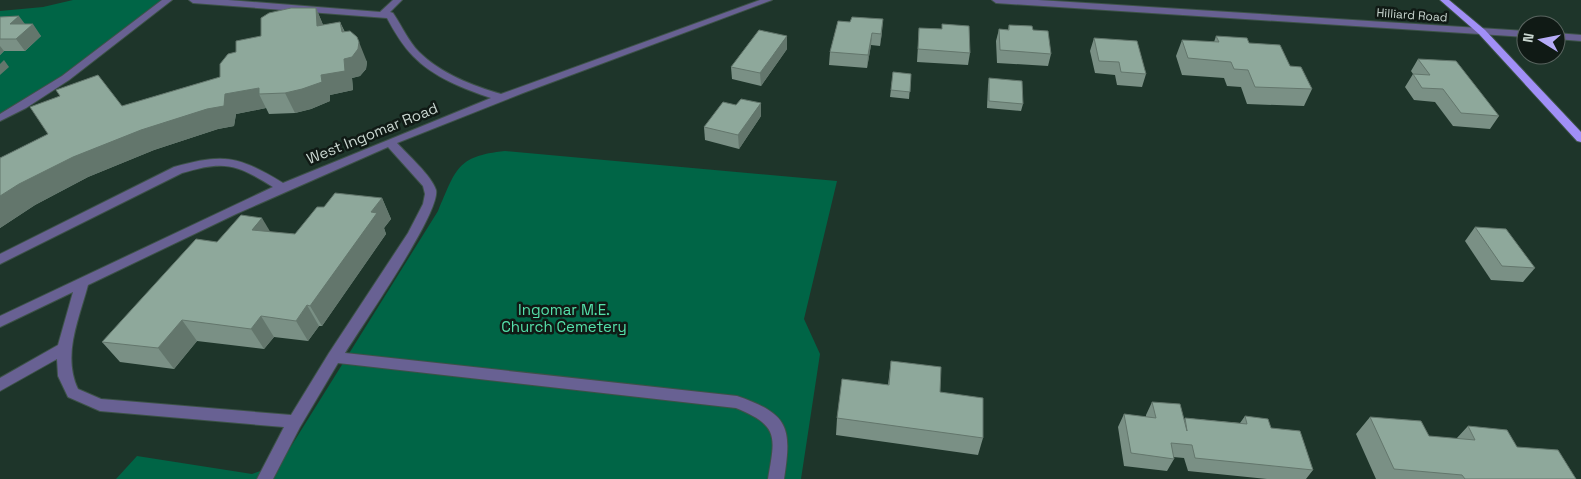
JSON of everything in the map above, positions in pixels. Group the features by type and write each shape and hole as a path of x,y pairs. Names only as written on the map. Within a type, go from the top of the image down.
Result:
{"main road":[{"path":"1444,0 1482,32 1581,139"}],"street":[{"path":"0,118 27,104 73,73 168,0"},
{"path":"193,0 390,15 403,38 418,55 459,82 483,93 503,98"},
{"path":"383,14 398,0"},
{"name":"West Ingomar Road","path":"0,322 283,188 390,142 768,0"},
{"name":"Hilliard Road","path":"996,0 1516,34"},
{"path":"1566,37 1581,38"},
{"path":"265,479 295,422 334,357 426,211 431,192 428,185 390,142"},
{"path":"0,259 178,170 207,161 236,162 251,168 283,188"},
{"path":"82,282 64,348 65,376 73,393 100,405 295,422"},
{"path":"0,384 64,348"},
{"path":"334,357 737,402 758,410 775,421 782,443 776,479"}],"green space":[{"path":"73,0 168,0 73,73 0,118 0,11 43,7"},
{"name":"Ingomar M.E. Church Cemetery","path":"505,151 837,181 804,319 820,354 801,479 116,479 137,456 252,474 280,464 438,211 454,175 467,161 489,153"}],"building":[{"path":"291,8 316,8 317,26 340,22 342,32 350,31 357,37 359,42 358,49 352,57 344,59 345,71 321,75 322,82 285,93 259,94 259,88 225,94 224,106 207,109 141,130 73,157 19,184 0,196 0,158 48,134 30,107 60,96 56,90 98,75 122,106 220,77 220,64 228,54 236,52 236,41 261,36 261,18 269,13"},
{"path":"19,16 10,24 33,24 16,39 0,39 0,17"},
{"path":"852,17 883,19 881,34 872,33 868,55 830,52 838,21 850,22"},
{"path":"942,24 969,26 970,53 918,49 919,28 942,29"},
{"path":"1009,25 1032,26 1033,30 1048,31 1051,54 1000,50 999,29 1009,30"},
{"path":"759,30 787,36 760,73 731,67"},
{"path":"1216,36 1247,38 1249,43 1280,45 1290,66 1301,67 1312,89 1255,87 1248,70 1234,69 1231,62 1188,58 1182,40 1219,42"},
{"path":"1094,38 1137,41 1146,74 1121,72 1119,62 1099,61"},
{"path":"1418,59 1456,61 1499,116 1461,113 1443,89 1422,88 1413,74 1430,75"},
{"path":"893,72 911,74 910,92 891,90"},
{"path":"989,78 1022,81 1023,104 989,101"},
{"path":"741,99 761,103 738,135 704,127 723,102 736,105"},
{"path":"335,193 382,198 371,212 377,213 310,306 307,305 296,321 261,316 251,329 182,320 158,348 102,342 196,239 217,242 241,215 262,218 252,230 295,234 317,207 324,207"},
{"path":"1475,227 1506,229 1535,268 1502,266"},
{"path":"891,361 941,367 940,392 983,398 983,438 837,418 842,379 889,385"},
{"path":"1152,402 1180,404 1187,431 1185,418 1247,424 1245,416 1268,419 1271,428 1300,431 1313,470 1195,458 1192,445 1171,443 1174,459 1131,453 1124,414 1156,418"},
{"path":"1370,417 1421,421 1429,436 1475,440 1468,426 1507,430 1517,447 1558,450 1576,479 1465,479 1462,475 1394,469"}]}
